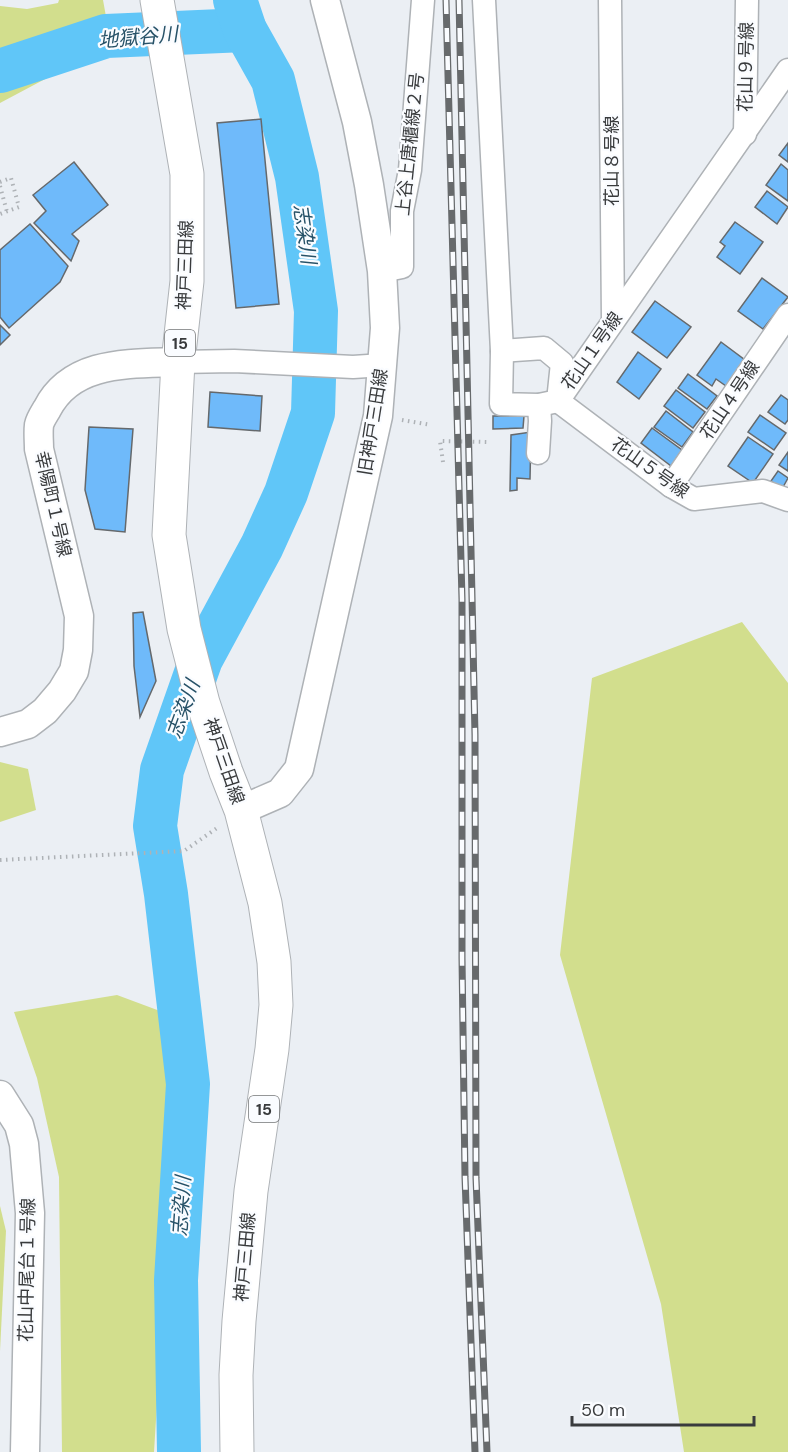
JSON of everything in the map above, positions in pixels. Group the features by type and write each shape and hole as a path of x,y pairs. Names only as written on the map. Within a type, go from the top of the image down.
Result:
{"main road":[{"name":"神戸三田線","path":"157,0 187,174 187,281 178,363 169,535 184,629 203,703 241,810 267,913 274,962 276,1005 272,1049 251,1191 243,1270 236,1375 237,1452"}],"street":[{"name":"旧神戸三田線","path":"241,810 280,793 299,769 378,416 385,328 382,271 357,122 325,0"},
{"name":"上谷上唐櫃線２号","path":"382,271 402,267 402,211 410,170 423,0"},
{"path":"484,0 502,351 501,404 548,403"},
{"name":"花山８号線","path":"610,0 613,321"},
{"name":"花山９号線","path":"745,134 747,0"},
{"name":"花山１号線","path":"548,403 613,321 788,70"},
{"name":"花山４号線","path":"671,486 788,315"},
{"path":"502,351 544,348 562,363 540,422 538,453"},
{"name":"幸陽町１号線","path":"0,732 28,724 45,711 62,691 74,671 78,650 79,616 39,448 39,423 51,401 65,384 87,372 125,364 234,361 353,367 382,365"},
{"name":"花山５号線","path":"548,403 694,499 763,491 788,500"},
{"name":"花山中尾台１号線","path":"0,1095 19,1125 24,1144 30,1213 25,1452"}],"path":[{"path":"0,214 7,212 19,207 11,178 0,184 7,212"},
{"path":"443,462 440,441 487,442"},
{"path":"0,860 119,856 184,851 241,810"}],"green space":[{"path":"59,0 103,0 111,44 0,103 0,6 27,9 58,3"},
{"path":"742,622 788,683 788,1452 684,1452 661,1304 560,955 592,678"},
{"path":"0,762 28,769 36,810 0,822"},
{"path":"117,995 168,1014 170,1192 154,1452 62,1452 59,1177 37,1078 14,1012"},
{"path":"0,1206 6,1231 0,1351"}],"building":[{"path":"261,119 279,304 236,308 217,123"},
{"path":"788,143 788,162 779,155"},
{"path":"74,162 108,205 72,234 79,241 71,261 34,223 46,211 33,195"},
{"path":"781,164 788,170 788,201 766,185"},
{"path":"767,191 788,207 777,224 755,207"},
{"path":"735,222 763,242 740,274 717,257 725,246 720,242"},
{"path":"30,224 68,266 60,282 9,328 0,317 0,250"},
{"path":"762,278 788,297 763,329 738,311"},
{"path":"655,301 691,327 667,358 632,332"},
{"path":"0,325 10,335 0,345"},
{"path":"721,342 745,360 726,386 716,379 712,386 697,375"},
{"path":"638,352 661,369 639,399 617,382"},
{"path":"688,374 717,396 707,409 678,388"},
{"path":"676,390 705,412 693,428 664,406"},
{"path":"210,392 262,396 260,431 208,427"},
{"path":"781,395 788,400 788,420 785,424 768,412"},
{"path":"666,411 693,432 682,447 654,427"},
{"path":"760,415 786,433 774,450 748,432"},
{"path":"493,416 524,416 523,428 493,429"},
{"path":"89,427 133,429 125,532 95,529 85,490"},
{"path":"652,428 682,450 671,466 641,443"},
{"path":"531,432 530,479 517,478 517,490 510,491 511,435"},
{"path":"748,437 773,454 753,483 728,466"},
{"path":"788,452 788,471 779,465"},
{"path":"778,471 788,478 782,489 771,481"},
{"path":"143,612 156,681 140,717 134,666 133,613"}],"waterway":[{"name":"志染川","path":"179,1452 176,1280 188,1084 166,894 155,826 162,770 201,659 262,546 286,493 313,413 316,311 297,177 273,80 245,30 235,0"},
{"name":"地獄谷川","path":"0,71 106,36 245,30"}],"railway":[{"path":"446,0 462,599 462,958 465,1177 475,1452"},
{"path":"459,0 475,735 476,1178 487,1452"}]}
